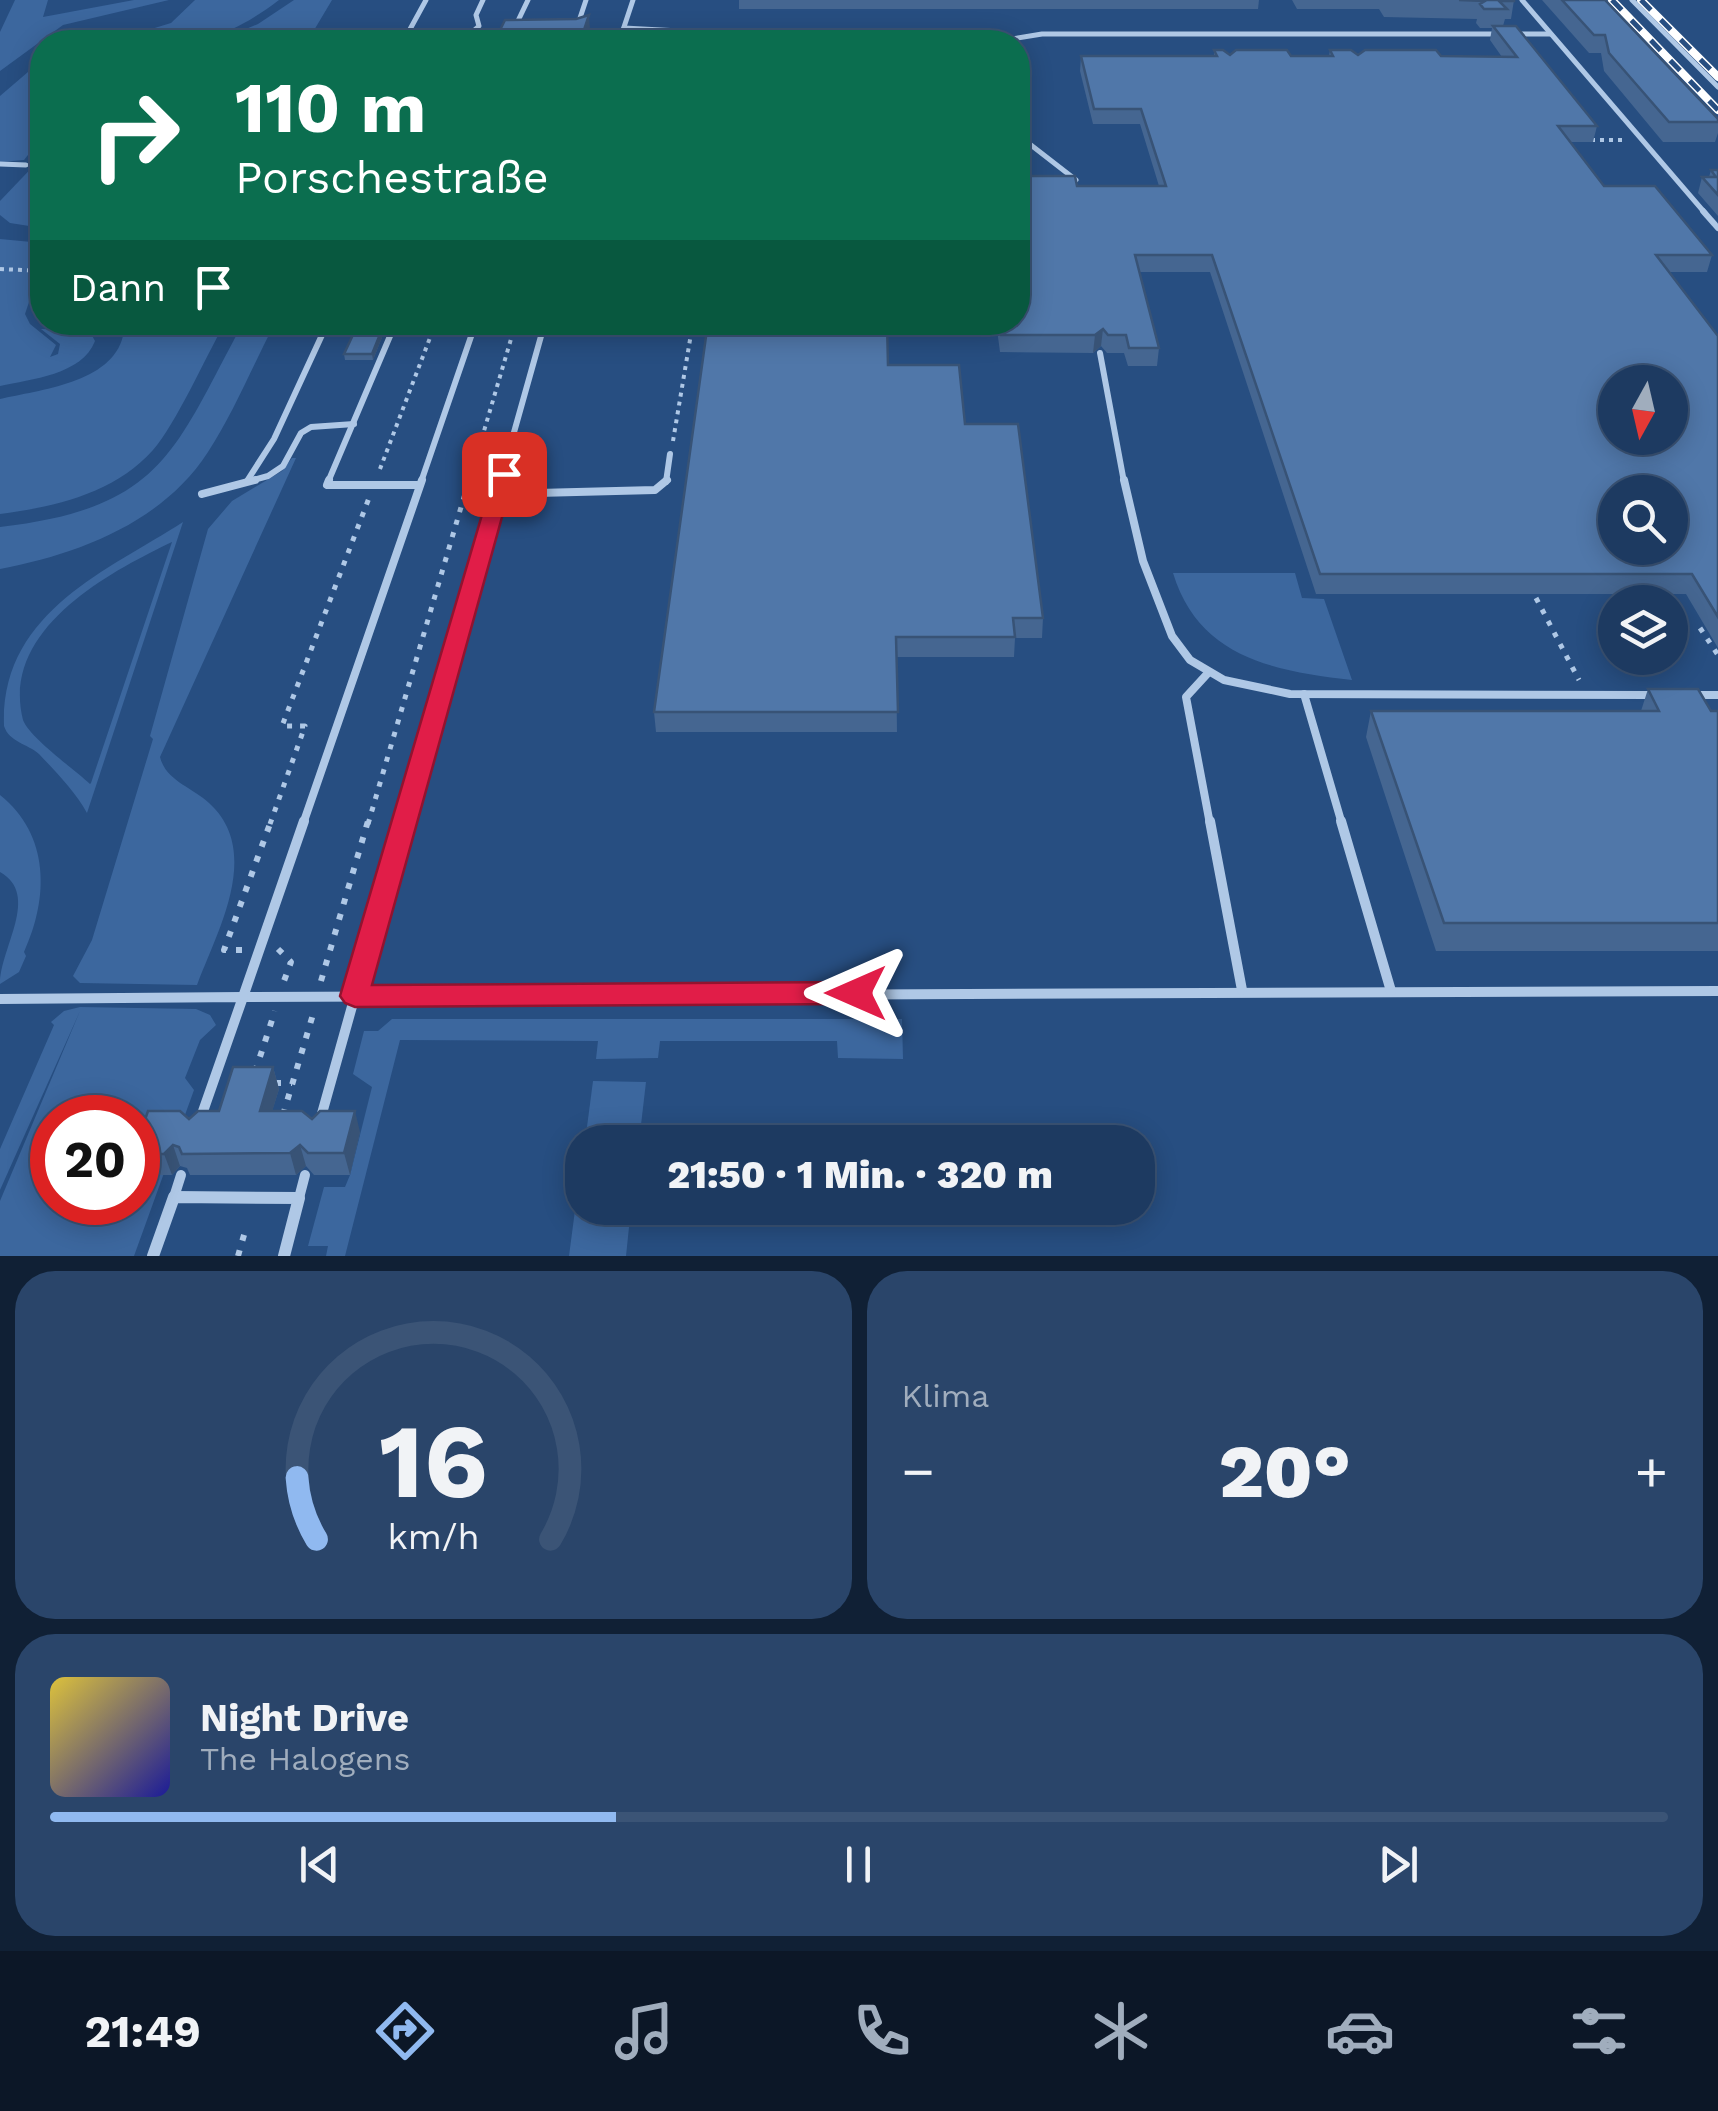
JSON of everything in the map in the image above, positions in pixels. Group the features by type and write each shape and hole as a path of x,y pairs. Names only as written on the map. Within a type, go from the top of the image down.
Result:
{"street":[{"path":"153,1256 174,1196 299,1198 284,1256"}],"lane":[{"path":"410,30 426,0"},
{"path":"474,30 479,26 476,15 483,0"},
{"path":"516,27 528,0"},
{"path":"577,28 586,0"},
{"path":"633,0 624,28 661,30"},
{"path":"1522,0 1718,228"},
{"path":"1632,0 1718,86"},
{"path":"502,28 531,27"},
{"path":"1216,34 1222,49"},
{"path":"1338,34 1348,49"},
{"path":"1030,37 1550,34"},
{"path":"1030,145 1076,180"},
{"path":"0,164 26,165"},
{"path":"247,481 274,440 322,335"},
{"path":"391,335 328,485 419,486"},
{"path":"196,1132 471,335"},
{"path":"317,1132 542,335"},
{"path":"1100,352 1153,600 1174,640 1190,661 1208,673 1270,692 1304,694 1662,695"},
{"path":"202,494 283,466 302,433 312,427 354,424"},
{"path":"499,494 655,490 666,480 670,454"},
{"path":"1208,673 1186,698 1242,990"},
{"path":"1304,694 1391,990"},
{"path":"1680,695 1718,696"},
{"path":"0,999 1242,990 1718,991"},
{"path":"174,1196 181,1175"},
{"path":"299,1198 305,1175"}],"path":[{"path":"0,269 30,270"},
{"path":"251,1083 290,962 280,948 224,950 305,726 282,726 431,335"},
{"path":"278,1132 512,335"},
{"path":"670,454 691,335"},
{"path":"1700,628 1718,656"},
{"path":"265,1083 292,1083"},
{"path":"238,1256 246,1228"}],"shaded area":[{"path":"15,0 48,0 43,17 134,0 169,0 63,25 56,30 30,30 30,49 0,71 0,32"},
{"path":"195,0 279,0 230,30 148,30 171,23"},
{"path":"294,0 332,0 314,30 244,30"},
{"path":"30,70 30,152 24,160 0,162 0,96"},
{"path":"30,170 30,226 10,223 0,215 0,201"},
{"path":"0,239 30,242 30,299 25,314 30,335 44,335 56,345 50,357 58,354 60,344 49,335 92,335 95,341 79,361 67,368 0,386"},
{"path":"219,335 171,424 138,465 83,496 0,514 0,399 53,388 90,374 116,352 123,336"},
{"path":"237,335 269,335 208,452 168,498 89,544 0,569 0,527 55,518 97,505 131,488 157,466 199,406"},
{"path":"296,458 160,757 174,778 209,803 225,823 233,845 231,892 215,941 197,985 80,983 73,976 92,940 153,739 150,736 208,529 232,501 282,471"},
{"path":"183,522 87,813 39,754 6,731 8,686 20,653 39,624 64,599","holes":["172,542 90,784 43,744 23,720 20,687 28,658 66,608 119,570"]},
{"path":"1173,573 1295,573 1302,598 1324,599 1352,680 1268,665 1220,642 1185,602"},
{"path":"0,795 28,829 36,848 41,889 26,956 19,972 0,984 18,908 12,882 0,872"},
{"path":"80,1007 196,1009 210,1015 216,1025 200,1040 185,1078 194,1090 160,1184 160,1095 45,1095 80,1011 42,1095 30,1095 30,1123 0,1190 0,1149 54,1025 51,1022 64,1011"},
{"path":"392,1019 902,1019 903,1059 838,1058 837,1041 660,1041 658,1058 596,1059 598,1041 400,1040 345,1256 326,1256 328,1246 308,1246 324,1187 345,1187 350,1175 372,1087 353,1074 364,1031 378,1031"},
{"path":"593,1081 646,1082 641,1125 587,1125"},
{"path":"30,1130 30,1225 145,1225 134,1256 0,1256 0,1201"},
{"path":"573,1225 629,1225 626,1256 569,1256"}],"building":[{"path":"1459,0 1514,1 1499,1 1507,9 1484,9 1480,4 1485,1"},
{"path":"1562,0 1605,0 1718,122 1669,122 1609,53 1605,35 1594,35"},
{"path":"589,15 584,30 500,30 505,20 576,19"},
{"path":"1493,26 1516,26 1597,126 1558,126 1604,186 1655,186 1712,255 1656,255 1718,336 1718,617 1692,574 1320,574 1212,255 1135,255 1159,348 1129,348 1126,335 1108,335 1103,329 1095,335 1030,335 1030,176 1075,176 1077,186 1166,186 1141,109 1094,109 1081,56 1217,56 1214,50 1230,55 1236,50 1287,50 1291,56 1333,56 1330,50 1351,50 1358,55 1365,50 1436,50 1441,56 1517,57"},
{"path":"1711,170 1718,170 1718,195 1702,177 1716,177"},
{"path":"353,335 380,335 372,354 344,354"},
{"path":"706,335 887,335 888,365 959,365 965,424 1018,424 1043,618 1013,618 1015,637 896,637 898,712 654,712"},
{"path":"1648,689 1698,689 1711,711 1718,711 1718,923 1444,923 1371,711 1659,711"},
{"path":"233,1067 273,1067 260,1111 302,1111 312,1119 320,1111 355,1111 344,1153 308,1153 300,1145 290,1153 182,1154 173,1145 160,1154 160,1111 180,1111 189,1119 198,1111 219,1111"}],"railway":[{"path":"1612,0 1718,110"},
{"path":"1641,0 1718,77"}],"route":[{"path":"504,474 355,996 856,993"}]}
